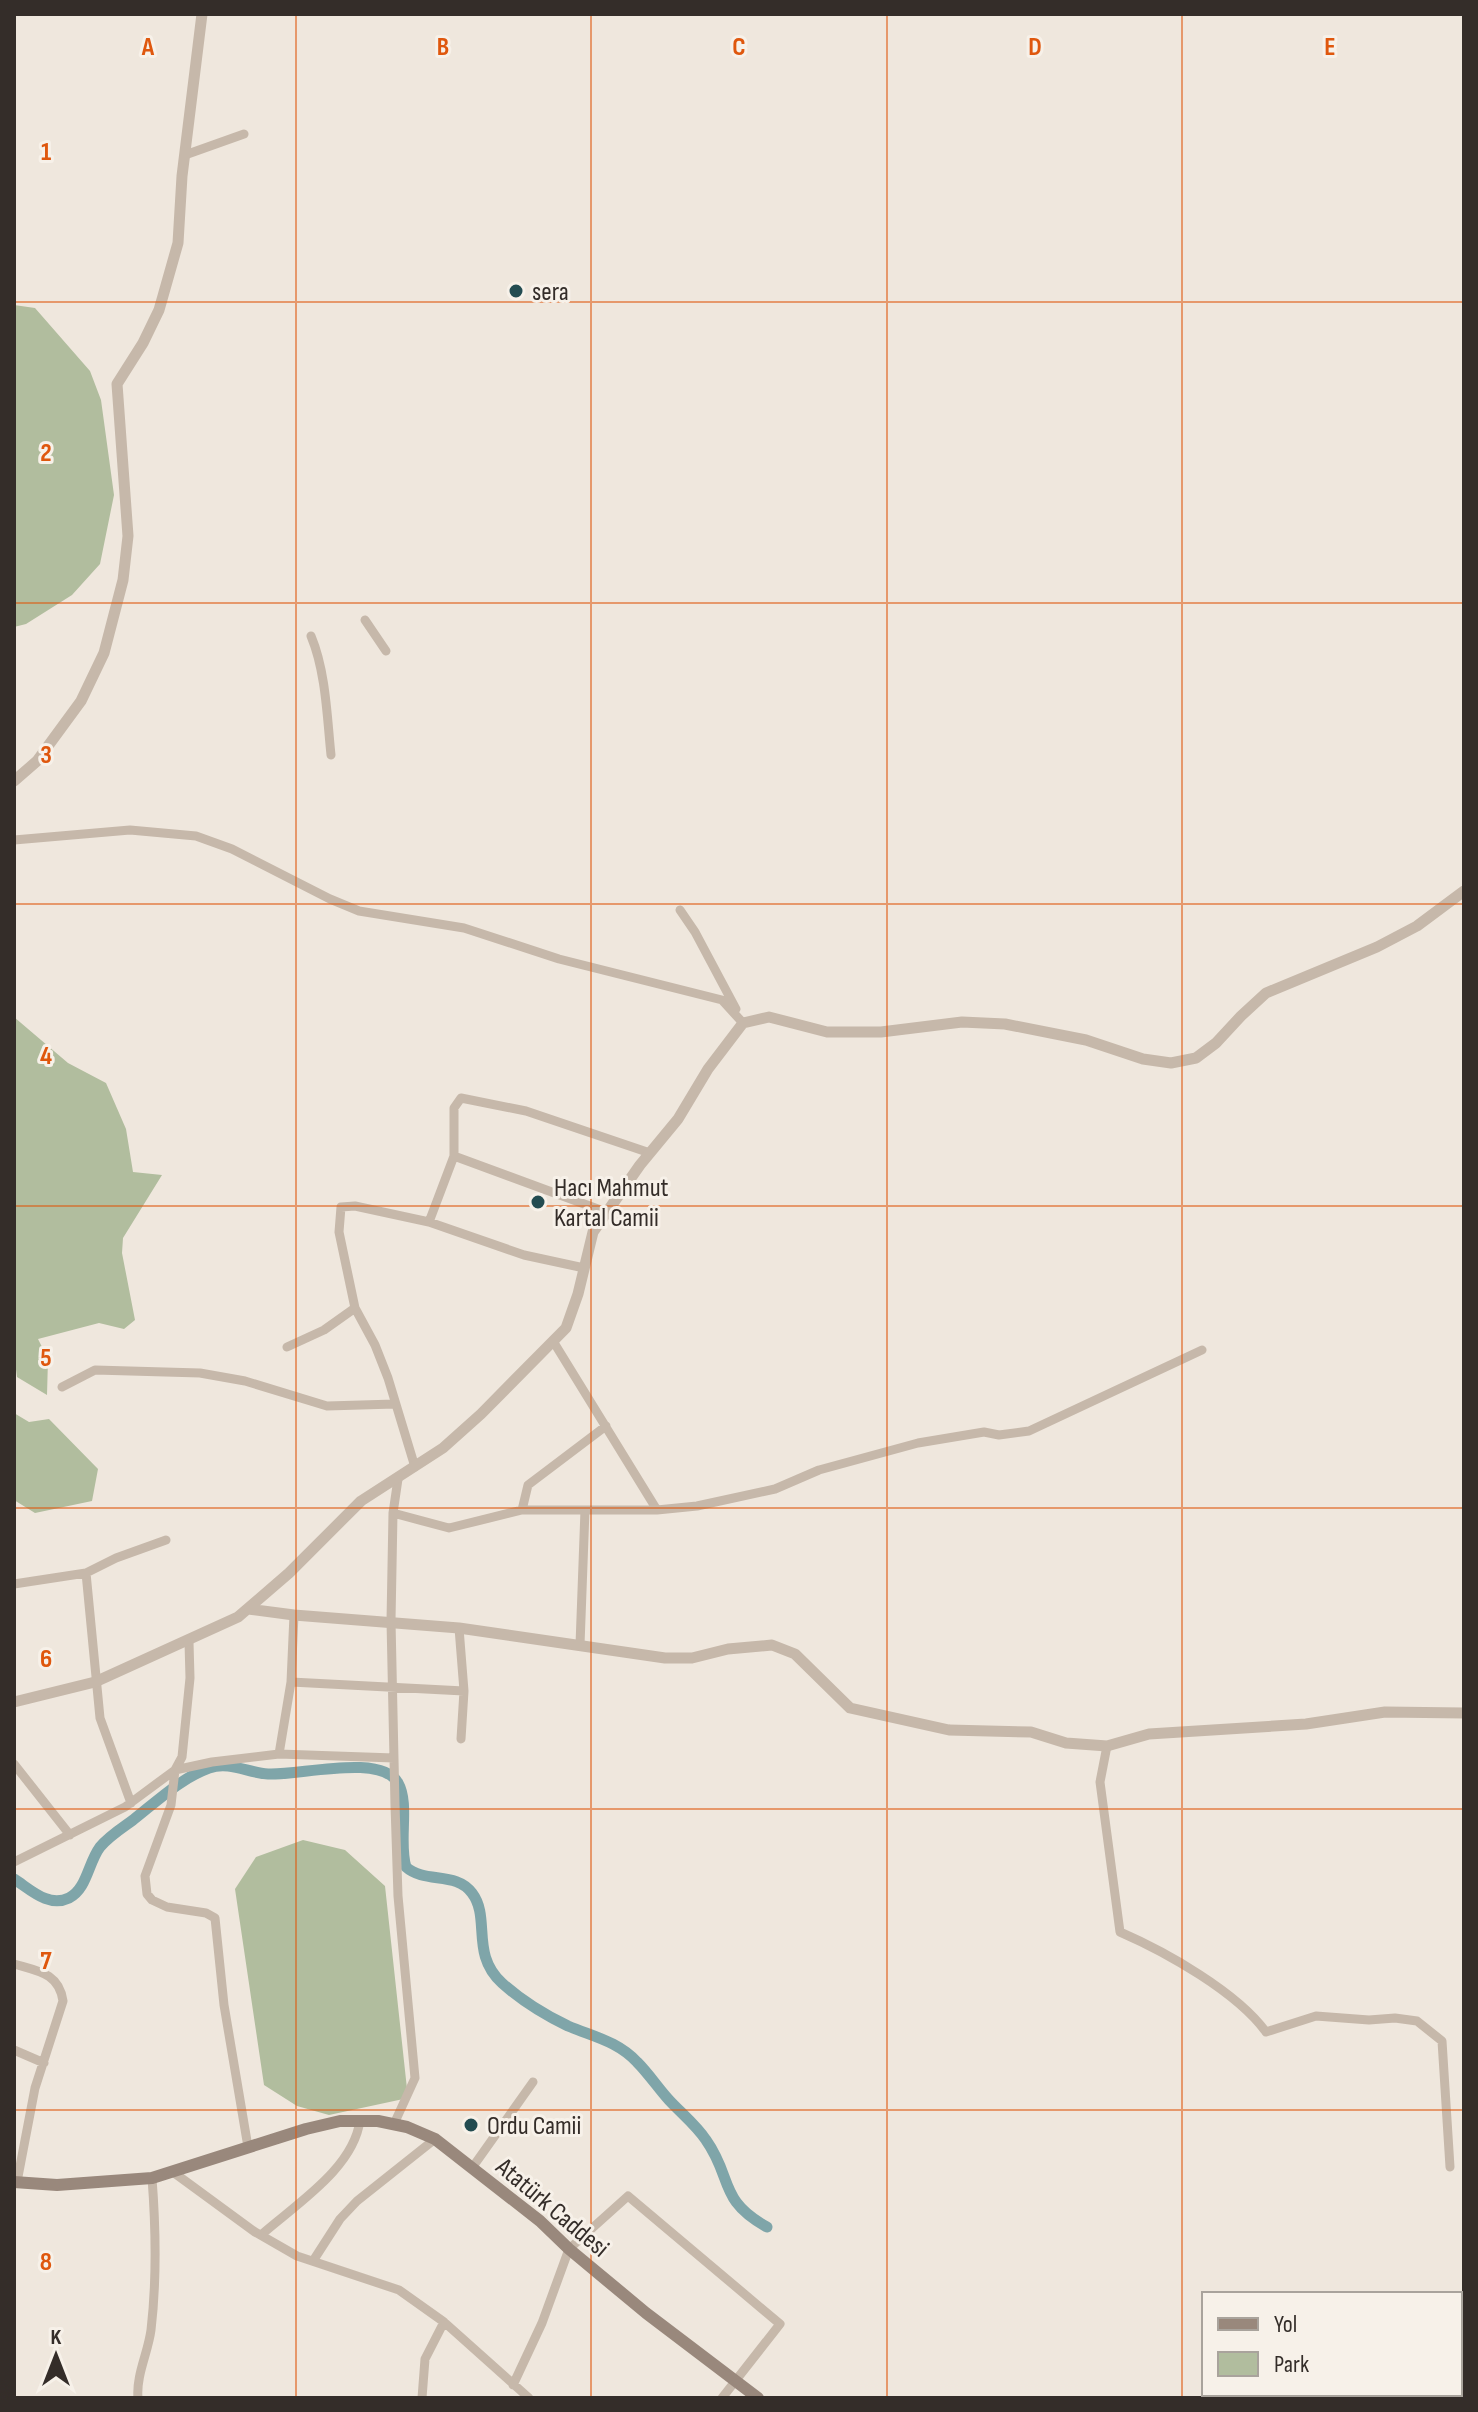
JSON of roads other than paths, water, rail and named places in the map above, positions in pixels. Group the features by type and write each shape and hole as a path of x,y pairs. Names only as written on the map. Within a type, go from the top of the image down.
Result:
{"main road":[{"name":"Atatürk Caddesi","path":"16,2182 57,2185 152,2178 322,2124 360,2120 394,2124 435,2139 540,2221 646,2313 758,2398"}],"street":[{"path":"14,781 37,761 81,701 104,653 123,580 128,536 117,384 159,310 178,243 202,14"},
{"path":"185,155 244,134"},
{"path":"365,620 386,651"},
{"path":"311,636 324,692 331,755"},
{"path":"14,840 130,830 196,836 232,849 359,911 464,928 559,959 722,1000 743,1023"},
{"path":"14,1702 95,1682 189,1642 238,1617 361,1501 443,1448 519,1378 566,1328 593,1232 678,1119 708,1069 743,1023 769,1017 827,1032 881,1032 962,1022 1005,1024 1086,1040 1143,1059 1171,1063 1184,1061 1196,1058 1216,1043 1266,993 1377,947 1417,926 1464,891"},
{"path":"680,910 743,1023"},
{"path":"429,1222 454,1156 454,1108 461,1098 526,1111 650,1153"},
{"path":"454,1156 606,1212"},
{"path":"415,1467 375,1345 355,1308 339,1232 341,1207 355,1206 429,1222 524,1255 584,1268"},
{"path":"287,1347 324,1330 355,1308"},
{"path":"553,1341 657,1510"},
{"path":"393,1513 449,1528 522,1510 657,1510 697,1506 775,1489 819,1470 918,1443 984,1432 999,1435 1029,1431 1202,1350"},
{"path":"62,1387 95,1370 200,1373 245,1381 327,1406 395,1404"},
{"path":"522,1510 528,1485 606,1426"},
{"path":"394,2124 415,2078 398,1896 395,1805 391,1621 393,1513 398,1479"},
{"path":"580,1645 585,1510"},
{"path":"14,1584 86,1573 116,1558 166,1540"},
{"path":"86,1573 100,1718 131,1803"},
{"path":"248,1609 459,1628 665,1658 692,1658 728,1649 772,1645 795,1654 850,1708 949,1730 1031,1732 1066,1743 1107,1746 1149,1734 1306,1724 1385,1712 1464,1713"},
{"path":"279,1754 291,1682 294,1615"},
{"path":"459,1628 464,1691 461,1739"},
{"path":"189,1642 190,1678 182,1757 175,1770 171,1805 145,1876 147,1894 167,1907 206,1913 215,1918 224,2005 248,2147"},
{"path":"291,1682 464,1691"},
{"path":"1107,1746 1100,1782 1120,1932 1146,1944 1213,1985 1253,2013 1266,2032 1316,2016 1417,2021 1442,2041 1450,2167"},
{"path":"14,1862 131,1803 175,1770 279,1754 394,1758"},
{"path":"14,1764 70,1835"},
{"path":"14,1964 47,1974 61,1987 63,2001 35,2088 16,2182"},
{"path":"14,2050 44,2063"},
{"path":"472,2168 533,2082"},
{"path":"261,2235 342,2164 356,2140 360,2120"},
{"path":"313,2261 340,2219 357,2201 435,2139"},
{"path":"173,2172 261,2235 297,2256 399,2290 444,2322 529,2398"},
{"path":"138,2398 138,2382 150,2335 156,2283 157,2236 152,2178"},
{"path":"513,2385 542,2323 569,2249 628,2196 780,2324 722,2398"},
{"path":"422,2398 425,2359 444,2322"}],"waterway":[{"path":"14,1879 47,1899 69,1898 84,1882 96,1853 107,1839 179,1784 209,1768 232,1767 282,1774 357,1767 389,1774 398,1783 403,1802 406,1867 422,1875 458,1882 472,1893 480,1914 486,1960 492,1972 509,1989 542,2012 613,2044 629,2055 702,2135 720,2166 733,2198 751,2217 767,2227"}],"place":[{"name":"sera","path":"516,291"},
{"name":"Hacı Mahmut Kartal Camii","path":"538,1202"},
{"name":"Ordu Camii","path":"471,2125"}]}
